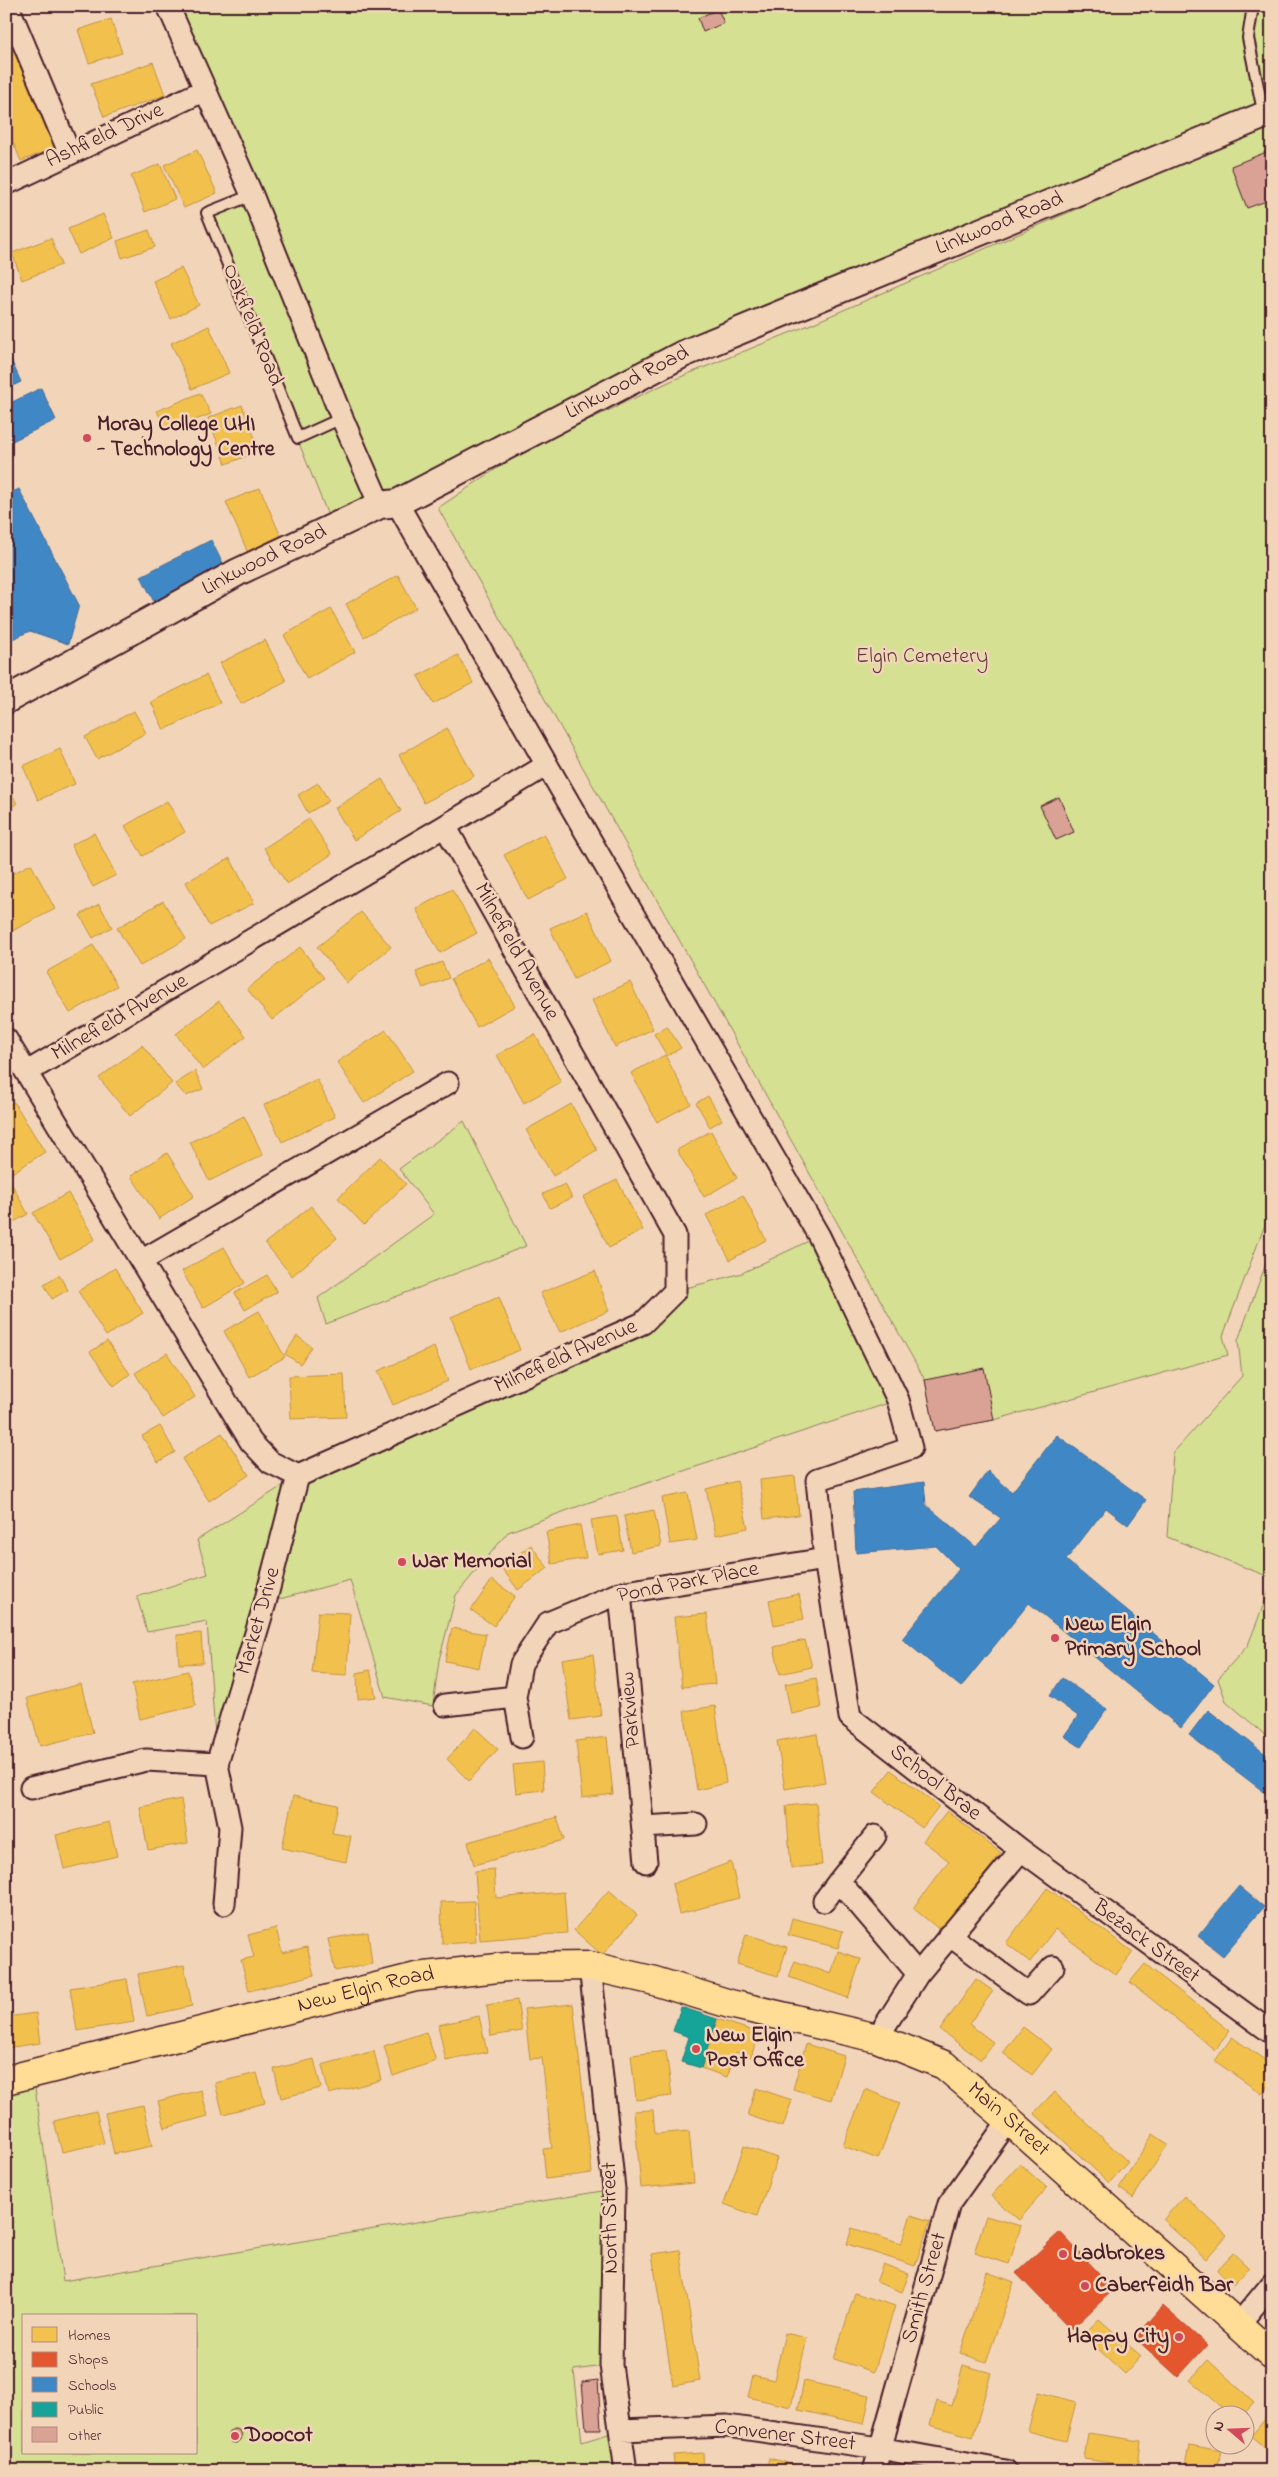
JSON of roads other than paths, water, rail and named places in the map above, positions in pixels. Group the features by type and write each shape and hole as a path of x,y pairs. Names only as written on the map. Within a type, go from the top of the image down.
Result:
{"main road":[{"name":"New Elgin Road","path":"6,2080 416,1977 507,1967 590,1966 651,1980 730,2004"},
{"name":"Main Street","path":"730,2004 877,2038 944,2065 1009,2120 1272,2355"}],"street":[{"path":"8,6 69,152"},
{"path":"168,6 252,195 342,418 388,504 547,765"},
{"name":"Ashfield Drive","path":"6,184 69,152 205,90"},
{"name":"Linkwood Road","path":"6,700 238,572 388,504 683,354 1268,114"},
{"name":"Milnefield Avenue","path":"27,1072 547,765"},
{"name":"School Brae","path":"547,765 819,1236 898,1400 911,1448 817,1480 824,1559 850,1717 1020,1850"},
{"name":"Milnefield Avenue","path":"6,1039 251,1442 270,1462 298,1476 643,1323 675,1291 674,1236 445,826"},
{"path":"141,1261 448,1083"},
{"name":"Market Drive","path":"224,1904 230,1827 217,1764 265,1603 298,1476"},
{"name":"Pond Park Place","path":"522,1736 515,1697 521,1664 548,1623 620,1593 824,1559"},
{"name":"Parkview","path":"620,1593 646,1862"},
{"path":"444,1705 515,1697"},
{"path":"32,1788 146,1760 217,1764"},
{"path":"643,1827 696,1824"},
{"path":"824,1901 874,1836"},
{"path":"877,2038 918,1974 1020,1850"},
{"name":"Bezack Street","path":"1020,1850 1272,2033"},
{"path":"839,1881 918,1974"},
{"path":"949,1935 1029,1994 1053,1967"},
{"name":"North Street","path":"590,1966 614,2189 611,2365 626,2471"},
{"name":"Smith Street","path":"874,2471 949,2204 1009,2120"},
{"path":"1238,2325 1272,2284"},
{"name":"Convener Street","path":"620,2430 727,2426 879,2448 1006,2471"}],"lane":[{"path":"1253,6 1248,38 1268,114"},
{"name":"Oakfield Road","path":"252,195 207,214 298,438 342,418"}],"place":[{"name":"Moray College UHI - Technology Centre","path":"87,438"},
{"name":"War Memorial","path":"402,1562"},
{"name":"New Elgin Primary School","path":"1055,1638"},
{"name":"New Elgin Post Office","path":"696,2049"},
{"name":"Ladbrokes","path":"1063,2254"},
{"name":"Caberfeidh Bar","path":"1085,2286"},
{"name":"Happy City","path":"1179,2337"},
{"name":"Doocot","path":"235,2436"}],"park label":[{"name":"Elgin Cemetery","path":"922,657"}]}
